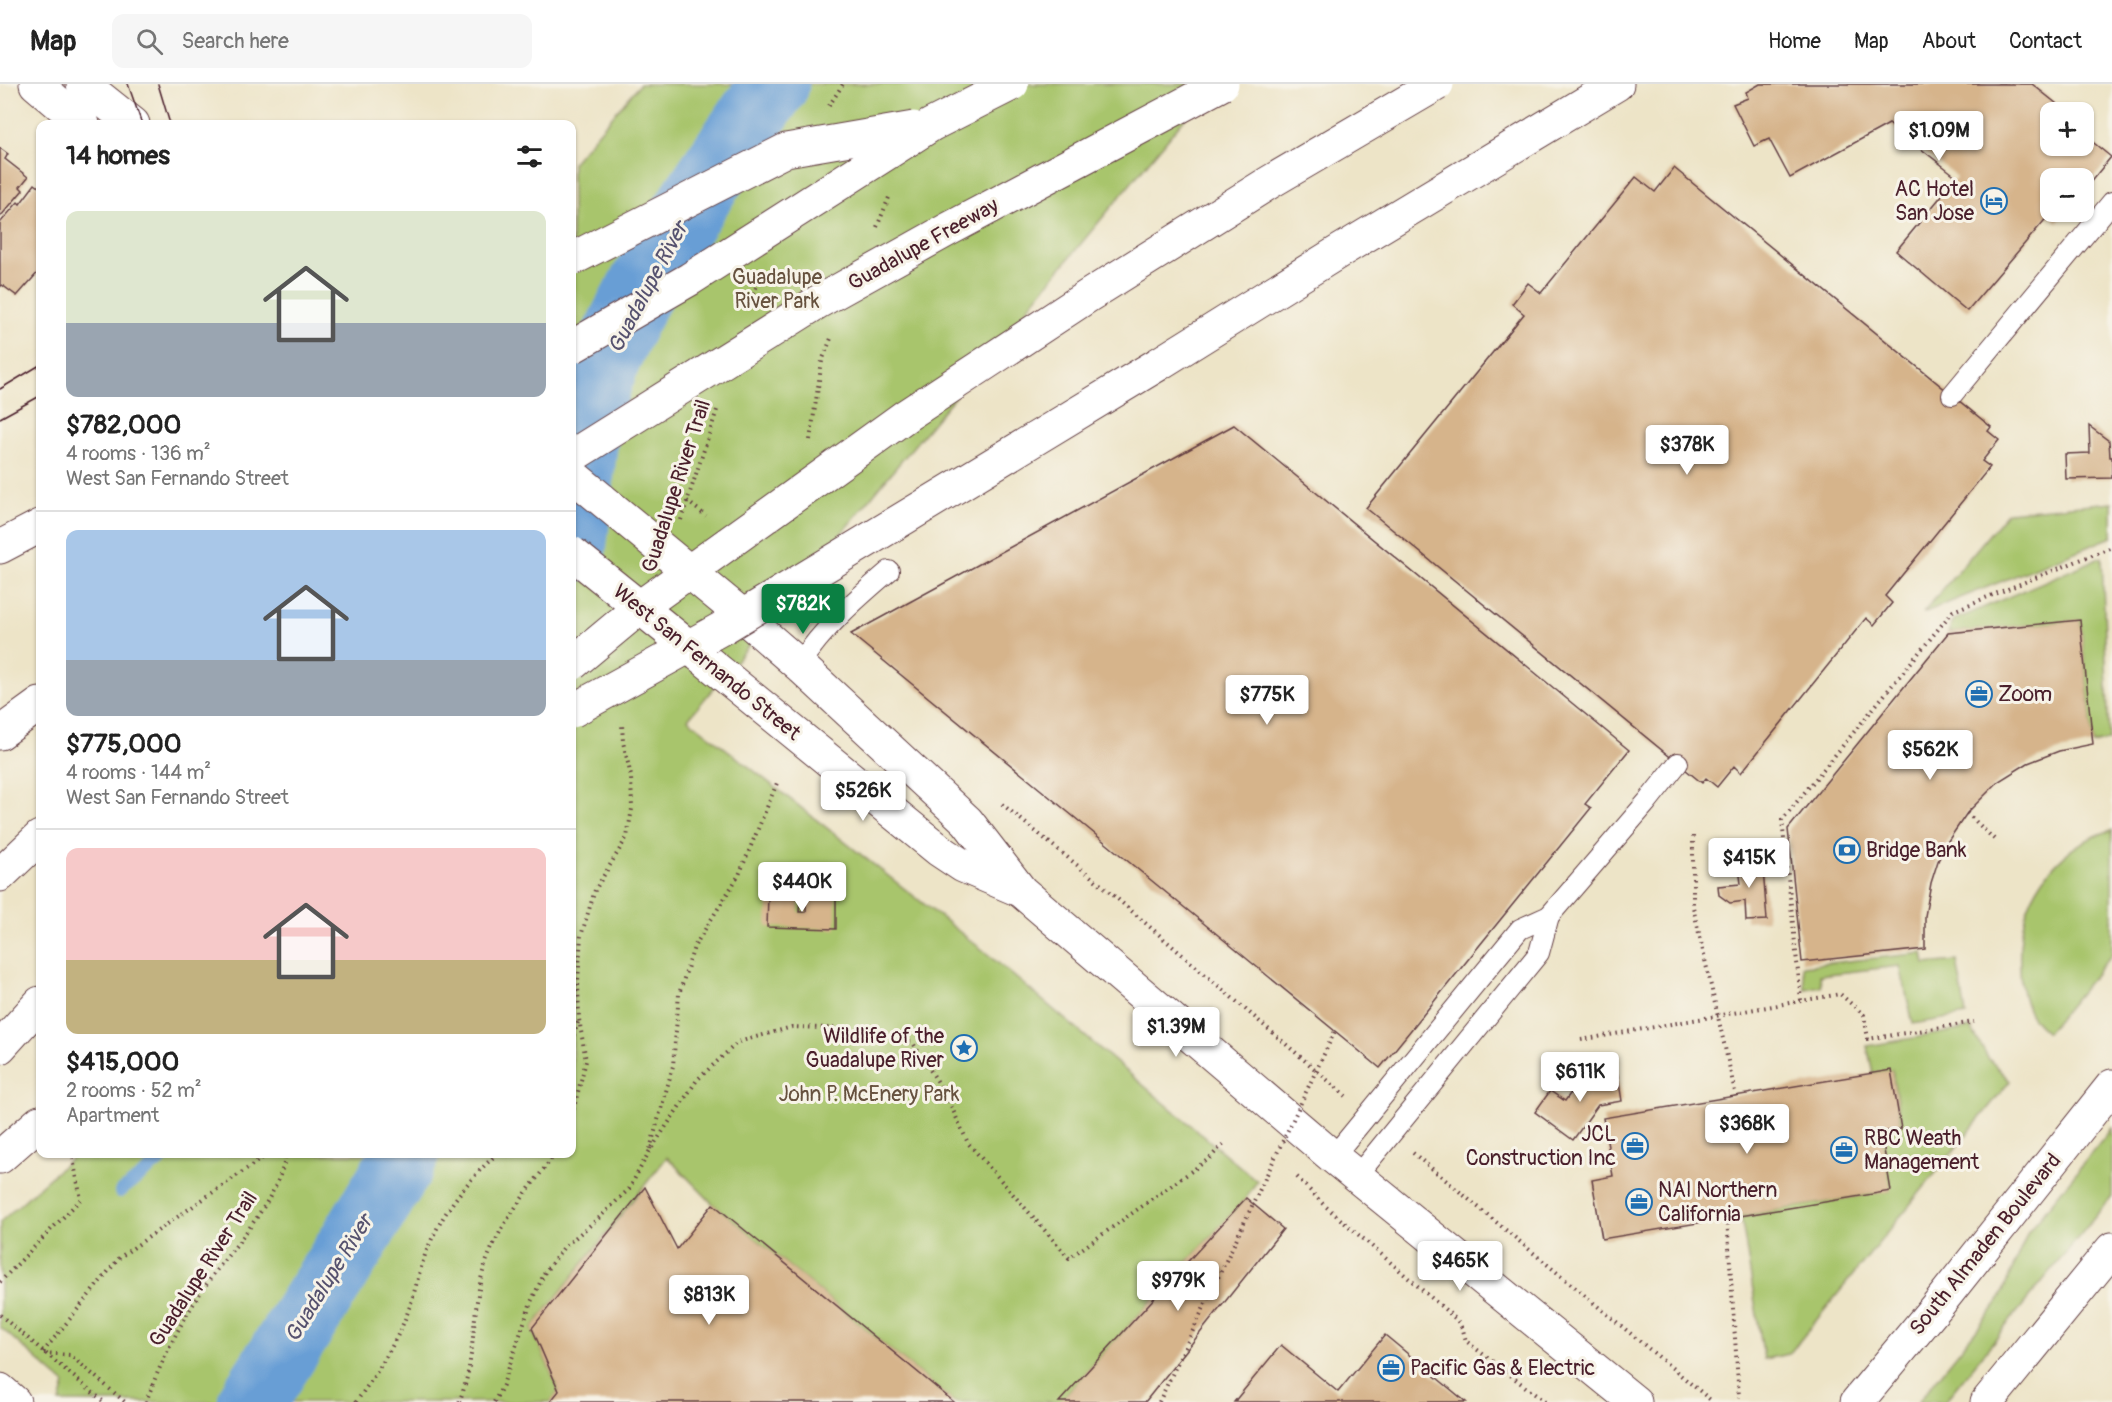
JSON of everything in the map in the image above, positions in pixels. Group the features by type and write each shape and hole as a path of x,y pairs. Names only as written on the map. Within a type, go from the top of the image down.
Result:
{"main road":[{"path":"36,84 78,120"},
{"path":"83,84 128,120"},
{"path":"576,345 690,279 931,125 1012,84"},
{"name":"Guadalupe Freeway","path":"576,453 818,302 949,229 1222,84"},
{"path":"576,661 644,604 907,415 1088,296 1250,194 1437,84"},
{"path":"576,709 736,619 1617,84"},
{"path":"576,257 786,150 931,125"},
{"name":"West San Fernando Street","path":"576,478 799,665 967,821 1021,891 1345,1166 1635,1402"},
{"path":"0,547 36,528"},
{"name":"West San Fernando Street","path":"576,556 939,850 963,866 1021,891"},
{"path":"0,733 36,707"},
{"path":"0,875 36,841"},
{"path":"0,1047 36,1008"},
{"name":"South Almaden Boulevard","path":"1857,1402 1937,1306 2112,1086"},
{"path":"0,1157 36,1126"},
{"path":"1987,1402 2112,1249"},
{"path":"0,1390 14,1402"}],"lane":[{"path":"1952,396 2112,202"},
{"path":"799,665 840,614 889,571"},
{"path":"1345,1166 1391,1135 1539,953 1549,916 1678,763"},
{"path":"1345,1166 1368,1115 1520,928 1549,916"},
{"path":"1468,992 1491,1011"}],"path":[{"path":"752,301 763,267"},
{"name":"Guadalupe River Trail","path":"680,524 720,401"},
{"path":"1801,1000 1782,820 1953,611 2112,547"},
{"path":"576,1100 586,1061 579,1019 578,981 581,936 595,890 627,837 632,809 631,776 623,742 621,714"},
{"path":"649,1152 673,1066 679,994 694,947 739,875 777,783"},
{"path":"998,801 1099,883 1368,1115"},
{"path":"1967,813 1996,841"},
{"path":"1693,836 1693,907 1736,1095"},
{"path":"1581,1040 1840,994 1864,1014 1868,1039 1974,1022"},
{"path":"576,1028 579,1019"},
{"path":"494,1402 503,1385 531,1302 545,1272 564,1247 629,1189 649,1152 697,1080 738,1042 792,1027 862,1029 913,1043 946,1095 968,1143 1069,1258 1210,1158 1225,1142"},
{"path":"1159,1402 1335,1031"},
{"path":"1391,1135 1713,1402"},
{"path":"1272,1155 1281,1162"},
{"path":"0,1282 81,1199 73,1158"},
{"name":"Guadalupe River Trail","path":"43,1352 120,1257 262,1158"},
{"name":"Guadalupe River Trail","path":"146,1402 156,1374 180,1326 211,1279 250,1230 283,1170 285,1158"},
{"path":"356,1402 393,1344 409,1309 430,1241 472,1176 492,1158"},
{"path":"459,1402 472,1349 479,1287 490,1250 507,1220 552,1158"},
{"path":"1290,1170 1323,1204 1456,1320 1463,1330 1466,1341 1545,1402"},
{"path":"1727,1218 1739,1398"},
{"path":"0,1315 104,1402"},
{"path":"43,1352 70,1355 125,1402"}],"green space":[{"name":"Guadalupe River Park","path":"640,84 1213,84 688,719 984,951 1257,1181 1246,1198 1059,1402 954,1402 713,1204 667,1157 532,1328 559,1391 550,1402 60,1402 65,1384 0,1327 0,1222 72,1158 576,1158 576,158"},
{"path":"2112,502 2112,537 1923,613 2008,512"},
{"path":"2102,557 2109,740 2093,744 2080,620 1948,633 1954,620"},
{"path":"2112,830 2112,954 2047,1033 2030,1014 2023,993 2020,963 2025,919 2032,899 2056,863 2072,849"},
{"path":"1923,953 1925,964 1957,961 1966,1015 1913,1024 1900,966 1820,975 1821,986 1805,989 1802,966"},
{"path":"1971,1028 1988,1058 2010,1081 1789,1354 1764,1359 1741,1216 1890,1191 1881,1132 1901,1128 1892,1070 1873,1073 1867,1046"},
{"path":"2112,1128 2112,1196 1944,1402 1918,1402 1998,1303 2028,1232"}],"building":[{"name":"AC Hotel San Jose","path":"1760,84 2032,84 2054,102 2040,102 2040,156 2094,156 2094,143 2111,157 2094,178 2094,168 2040,168 2040,222 2043,222 1967,311 1896,251 1957,177 1889,124 1790,178 1769,139 1754,146 1733,104 1748,98 1746,92"},
{"path":"0,148 8,154 5,159 28,177 20,187 23,190 0,217"},
{"path":"1674,168 1991,427 1988,431 1999,440 1982,461 1990,467 1885,596 1892,603 1874,625 1866,618 1741,773 1734,766 1717,787 1706,778 1702,783 1366,508 1524,314 1512,304 1528,283 1541,293 1636,177 1655,192"},
{"path":"35,184 36,275 17,296 2,285 0,287 0,223 18,202 20,204"},
{"path":"1234,425 1629,750 1585,804 1591,808 1380,1068 851,634"},
{"path":"2089,426 2109,441 2112,478 2066,479 2065,454 2090,453"},
{"path":"2080,620 2093,744 2059,751 2028,763 1999,781 1967,813 1948,841 1931,883 1925,916 1925,949 1802,962 1788,829 1948,633"},
{"path":"1762,856 1767,920 1746,921 1745,901 1730,903 1719,895 1718,886 1741,884 1738,859"},
{"path":"768,896 800,897 799,912 806,912 806,897 836,898 836,929 767,927"},
{"path":"1891,1070 1901,1129 1881,1132 1891,1191 1602,1239 1592,1180 1613,1176 1603,1118"},
{"path":"1617,1071 1622,1101 1598,1105 1573,1140 1535,1112 1550,1091 1565,1101 1582,1077"},
{"path":"645,1187 677,1249 713,1204 954,1402 550,1402 559,1391 532,1328"},
{"path":"1246,1198 1283,1229 1145,1402 1059,1402"},
{"name":"Pacific Gas & Electric","path":"1385,1335 1466,1402 1234,1402 1281,1345 1338,1392"}],"waterway":[{"name":"Guadalupe River","path":"576,512 587,422 595,388 613,344 634,301 689,209 775,84"},
{"path":"120,1192 164,1158"},
{"name":"Guadalupe River","path":"252,1402 349,1249 403,1158"}],"tram line":[{"path":"128,84 141,120"},
{"path":"158,84 169,120"},
{"path":"0,389 36,367"},
{"path":"0,418 36,398"}],"place":[{"name":"AC Hotel San Jose","path":"1994,201"},
{"name":"Zoom","path":"1979,694"},
{"name":"Bridge Bank","path":"1847,850"},
{"name":"Wildlife of the Guadalupe River","path":"964,1048"},
{"name":"JCL Construction Inc","path":"1635,1146"},
{"name":"RBC Weath Management","path":"1844,1150"},
{"name":"NAI Northern California","path":"1639,1202"},
{"name":"Pacific Gas & Electric","path":"1391,1368"}],"park label":[{"name":"John P. McEnery Park","path":"869,1094"}]}
